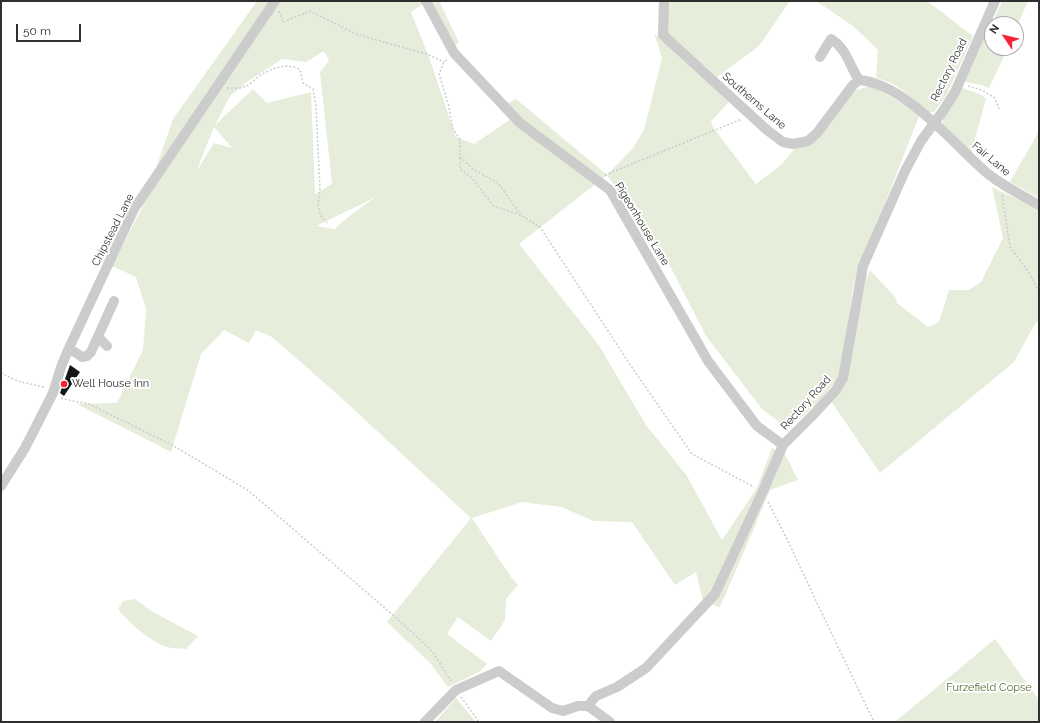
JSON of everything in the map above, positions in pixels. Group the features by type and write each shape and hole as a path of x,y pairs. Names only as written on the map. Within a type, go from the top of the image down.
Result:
{"street":[{"name":"Pigeonhouse Lane","path":"426,1 454,53 520,123 596,178 610,190 708,361 757,426 783,445"},
{"name":"Southerns Lane","path":"664,1 663,35 767,130 783,142 793,144 808,141 817,133 853,85 859,80"},
{"name":"Rectory Road","path":"588,706 596,696 617,687 646,668 715,594 783,445 836,390 843,378 863,266 905,171 921,141 943,111 958,83 995,1"},
{"name":"Chipstead Lane","path":"1,486 25,448 53,393 69,348 134,209 217,87 277,4"},
{"path":"820,57 831,39 838,43 846,54 859,80 869,80 898,94 934,123"},
{"name":"Fair Lane","path":"934,123 1000,184 1039,205"},
{"path":"69,348 82,357 87,356 91,352 114,302"},
{"path":"98,337 107,346"},
{"path":"425,722 456,690 499,671 552,708 563,711 578,706 588,706 610,722"}],"path":[{"path":"277,4 283,22 310,11 356,34 429,55 444,62"},
{"path":"454,53 444,62 439,74 448,103 453,129 460,140 460,170 471,177 494,206 521,215 540,227 631,366 692,454 763,491 874,722"},
{"path":"217,87 245,87 262,74 283,66 295,66 300,70 303,83 313,89 316,106 320,190 318,206 321,216 327,223"},
{"path":"958,83 982,90 995,98 999,109"},
{"path":"596,178 752,115"},
{"path":"460,157 473,169 498,183 521,215"},
{"path":"1000,184 1010,247 1030,274 1039,292"},
{"path":"1,372 23,384 31,384 45,388 64,400 89,404 174,446 249,491 394,616 433,652 456,690 479,722"}],"green space":[{"path":"257,1 421,1 423,4 411,12 429,57 456,137 474,144 511,119 508,103 516,99 607,175 519,244 598,344 646,425 687,476 722,540 757,488 772,448 785,454 798,480 770,490 720,607 703,602 696,572 675,585 632,522 594,521 561,507 522,502 472,518 511,577 518,585 506,599 505,620 491,641 458,617 447,634 487,664 479,672 448,687 431,664 387,622 471,518 336,393 272,337 256,330 249,343 224,330 201,354 171,452 77,404 117,403 143,350 146,309 136,277 112,266 143,206 173,119","holes":["324,51 329,61 320,72 332,184 315,194 311,92 267,103 253,89 215,125 230,96 247,82 282,59 306,62","214,127 232,148 214,143 196,172","376,197 348,217 335,229 316,226"]},
{"path":"431,1 439,1 459,42 455,46"},
{"path":"667,1 790,1 759,46 717,77 667,33"},
{"path":"816,1 927,1 973,36 946,96 934,112 928,112 897,87 876,78 878,50 853,26"},
{"path":"1002,1 1028,1 1022,16 996,16"},
{"path":"654,33 729,102 711,121 713,127 756,184 782,164 796,147 855,90 872,86 920,114 854,282 840,376 818,403 788,429 762,409 706,336 669,264 607,175 633,148 644,130 662,58"},
{"path":"984,34 984,56 1004,56 989,88 966,82 964,79"},
{"path":"962,88 980,94 986,99 971,153 943,126 943,118 959,89"},
{"path":"1039,131 1039,198 1010,182"},
{"path":"992,187 1039,210 1039,321 1035,324 1014,362 880,473 831,401 846,382 866,279 870,270 896,298 897,303 928,327 939,322 949,290 969,290 981,282 1003,238"},
{"path":"135,599 151,611 198,636 186,649 169,648 146,636 118,609 123,601"},
{"name":"Furzefield Copse","path":"995,639 1039,700 1039,722 895,722"},
{"path":"456,698 476,722 435,722"}],"building":[{"name":"Well House Inn","path":"70,365 80,372 64,396 60,393"}],"place":[{"name":"Well House Inn","path":"64,384"}]}
